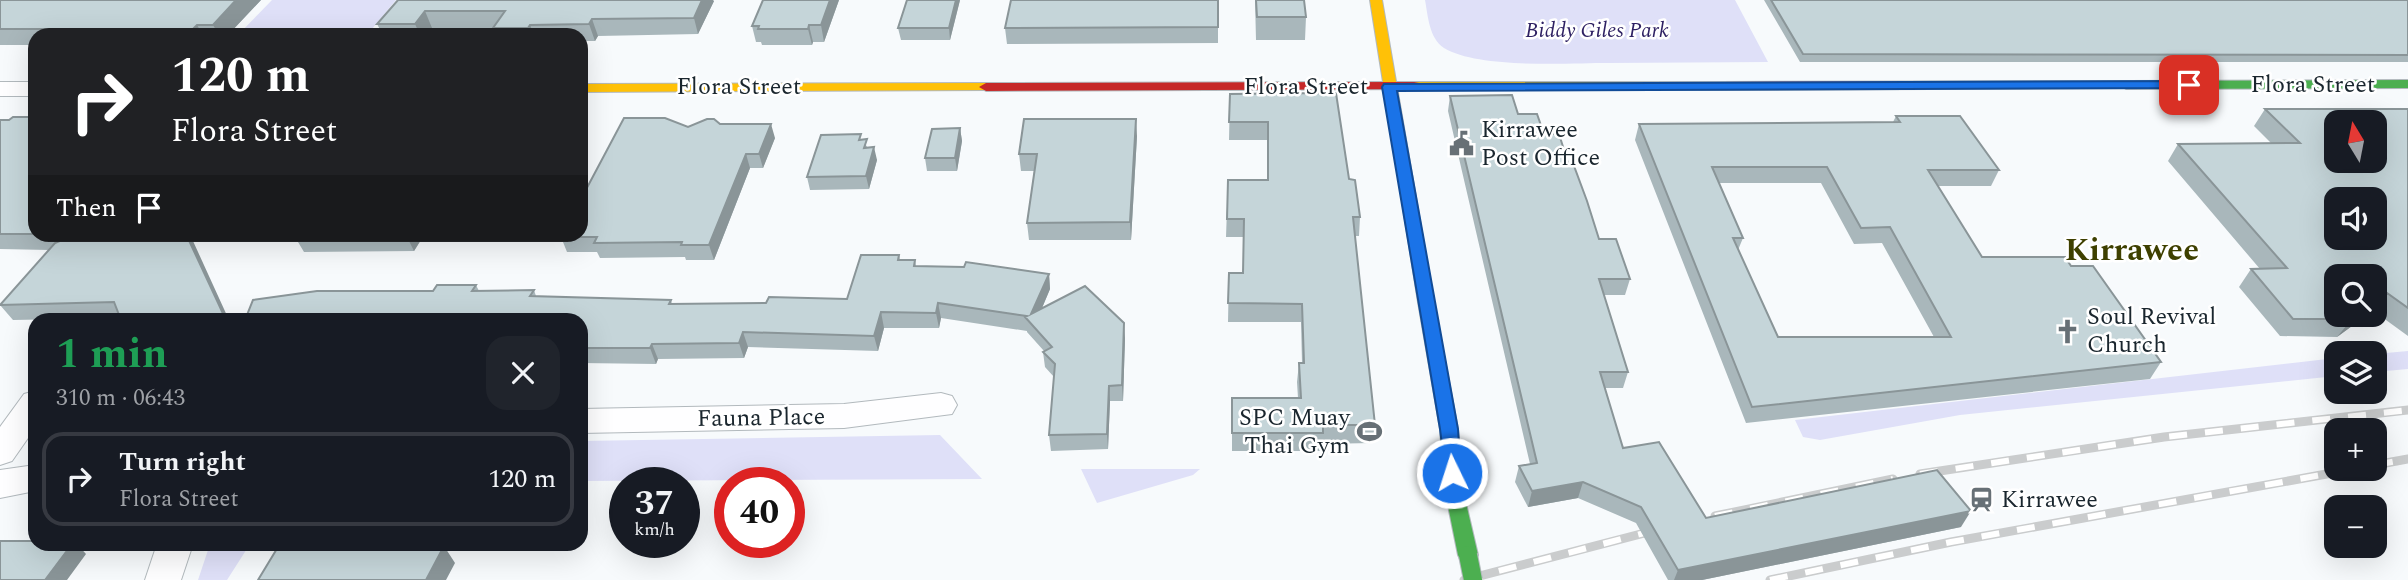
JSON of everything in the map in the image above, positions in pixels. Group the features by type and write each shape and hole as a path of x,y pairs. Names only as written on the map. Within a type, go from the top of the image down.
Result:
{"street":[{"path":"1376,0 1449,429 1454,486 1473,580"},
{"name":"Flora Street","path":"588,88 2408,85"},
{"path":"0,89 28,89"},
{"name":"Fauna Place","path":"588,421 844,416 941,405"},
{"path":"0,452 28,413"},
{"path":"0,484 28,479"},
{"path":"163,580 173,551"}],"green space":[{"path":"272,0 396,0 373,28 245,28"},
{"name":"Biddy Giles Park","path":"1425,0 1735,0 1768,62 1547,64 1479,59 1459,55 1439,44 1430,26"},
{"path":"2408,351 2408,369 2387,371 2387,353"},
{"path":"2324,359 2324,377 1960,415 1820,440 1803,437 1795,420"},
{"path":"940,435 982,479 805,480 805,467 714,467 714,480 700,480 700,467 609,467 609,481 588,481 588,441"},
{"path":"1081,469 1200,469 1193,475 1097,503"},
{"path":"208,551 246,551 227,580 198,580"}],"building":[{"path":"0,0 236,0 213,25 197,25 194,28 0,29"},
{"path":"398,0 702,0 694,18 592,19 589,24 493,28 505,11 425,11 415,24 377,24"},
{"path":"763,0 830,0 821,25 809,25 808,29 758,29 759,26 752,26"},
{"path":"907,0 956,0 949,28 898,28"},
{"path":"1011,0 1218,0 1218,27 1005,28"},
{"path":"1256,0 1304,0 1306,17 1257,17"},
{"path":"1771,0 2408,0 2408,55 1803,54"},
{"path":"1336,93 1349,179 1355,180 1360,217 1353,217 1375,425 1323,425 1323,433 1232,433 1232,398 1301,398 1299,363 1304,363 1302,304 1228,303 1229,273 1243,273 1244,219 1227,219 1228,180 1268,180 1268,122 1229,122 1230,94"},
{"path":"1512,95 1518,114 1537,114 1544,134 1559,134 1569,166 1574,166 1599,239 1616,239 1630,279 1599,279 1628,372 1600,372 1623,448 1659,442 1706,518 1937,470 1971,511 1678,570 1641,507 1583,482 1532,491 1519,466 1537,463 1450,96"},
{"path":"2265,109 2408,109 2408,308 2387,293 2387,264 2324,264 2324,319 2293,319 2251,269 2287,268 2178,144 2300,143"},
{"path":"1896,116 1960,116 1999,170 1928,170 1982,257 2065,257 2071,266 2093,266 2161,362 1752,407 1639,124 1900,122","holes":["1712,167 1827,167 1861,228 1890,227 1951,337 1778,337 1733,238 1743,238"]},
{"path":"13,117 28,117 28,234 0,234 0,120"},
{"path":"624,118 665,118 688,127 707,119 714,119 720,124 771,124 759,154 746,154 709,245 681,245 682,242 594,243 597,237 588,237 588,186"},
{"path":"1024,119 1136,119 1130,222 1027,223 1037,154 1019,154"},
{"path":"960,128 955,158 925,158 932,129"},
{"path":"861,134 859,140 867,139 864,148 874,147 866,176 807,177 821,135"},
{"path":"190,242 223,313 118,313 114,302 0,305 55,243"},
{"path":"861,255 899,255 898,260 915,260 914,266 964,267 966,262 1049,274 1031,314 1085,286 1124,323 1122,385 1109,386 1107,434 1049,435 1055,364 1043,352 1052,347 1025,317 1027,316 938,303 936,313 881,312 874,336 743,332 739,343 652,344 650,348 588,348 588,313 248,313 253,300 317,291 433,291 437,285 476,285 472,291 534,290 530,296 671,300 669,304 766,303 769,297 847,299"},
{"path":"0,541 28,541 28,551 67,551 45,580 0,580"},
{"path":"276,551 441,551 426,580 258,580"}],"railway":[{"path":"1920,474 2164,437 2408,410"},
{"path":"2387,463 2408,459"},
{"path":"1770,580 1951,542 2324,474"},
{"path":"1715,516 1893,479"},
{"path":"1464,580 1660,529"}],"traffic: fast":[{"path":"2126,85 2408,84"},
{"path":"1426,302 1449,429 1453,486 1468,555"},
{"path":"1468,555 1473,580"}],"traffic: slow":[{"path":"1376,0 1426,302"},
{"path":"1414,86 1719,86"},
{"path":"588,88 986,87"}],"traffic: jam":[{"path":"1719,86 2126,85"},
{"path":"986,87 1414,86"}],"place":[{"name":"Kirrawee Post Office","path":"1461,144"},
{"name":"Soul Revival Church","path":"2067,331"},
{"name":"SPC Muay Thai Gym","path":"1370,432"},
{"name":"Kirrawee","path":"1981,500"}],"district":[{"name":"Kirrawee","path":"2132,250"}],"route":[{"path":"1452,473 1449,429 1389,87 2189,85"}]}
